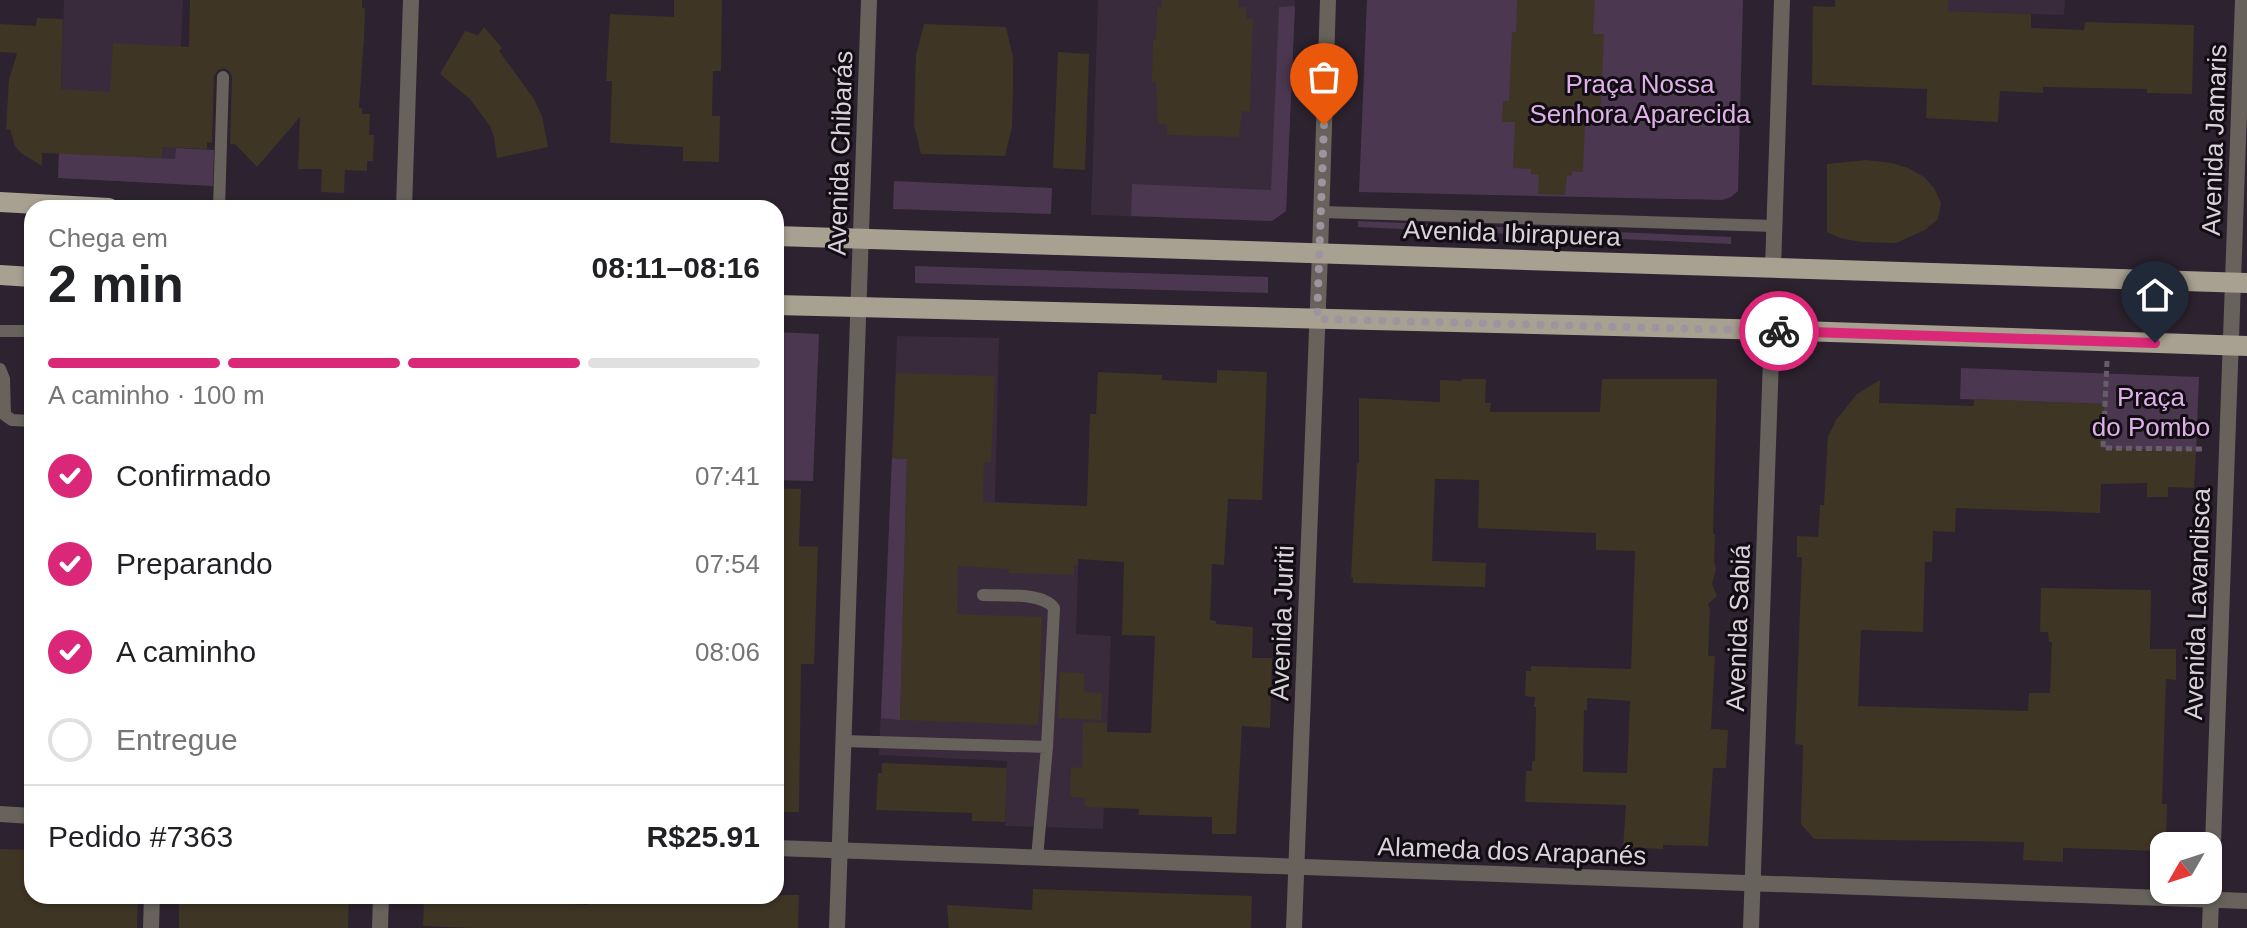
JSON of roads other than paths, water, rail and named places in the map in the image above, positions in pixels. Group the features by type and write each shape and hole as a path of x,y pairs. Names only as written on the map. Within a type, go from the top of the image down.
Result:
{"main road":[{"path":"0,202 24,203"},
{"name":"Avenida Ibirapuera","path":"784,236 2240,283"},
{"path":"0,275 24,276"},
{"path":"784,305 1772,330 2239,346"}],"street":[{"path":"404,200 411,0"},
{"name":"Avenida Chibarás","path":"837,928 869,0"},
{"path":"1320,253 1328,0"},
{"path":"1773,268 1782,0"},
{"name":"Avenida Jamaris","path":"2240,283 2243,0"},
{"name":"Avenida Juriti","path":"1294,928 1320,253"},
{"name":"Avenida Lavandisca","path":"2214,832 2240,283"},
{"name":"Avenida Sabiá","path":"1751,928 1772,330"},
{"path":"0,814 24,816"},
{"name":"Alameda dos Arapanés","path":"784,848 2150,898"},
{"name":"Alameda dos Arapanés","path":"2222,900 2247,901"},
{"path":"151,928 152,904"},
{"path":"380,928 381,904"},
{"name":"Avenida Lavandisca","path":"2210,928 2211,904"}],"lane":[{"path":"219,200 223,77"},
{"name":"Avenida Ibirapuera","path":"1321,212 1774,226"},
{"path":"0,331 24,331"},
{"path":"0,369 4,379 5,415 12,420 24,421"},
{"path":"983,595 1040,598 1054,608 1047,747 1037,858"},
{"path":"843,741 1047,747"}],"park label":[{"name":"Praça Nossa Senhora Aparecida","path":"1640,99"},
{"name":"Praça do Pombo","path":"2151,412"}]}
